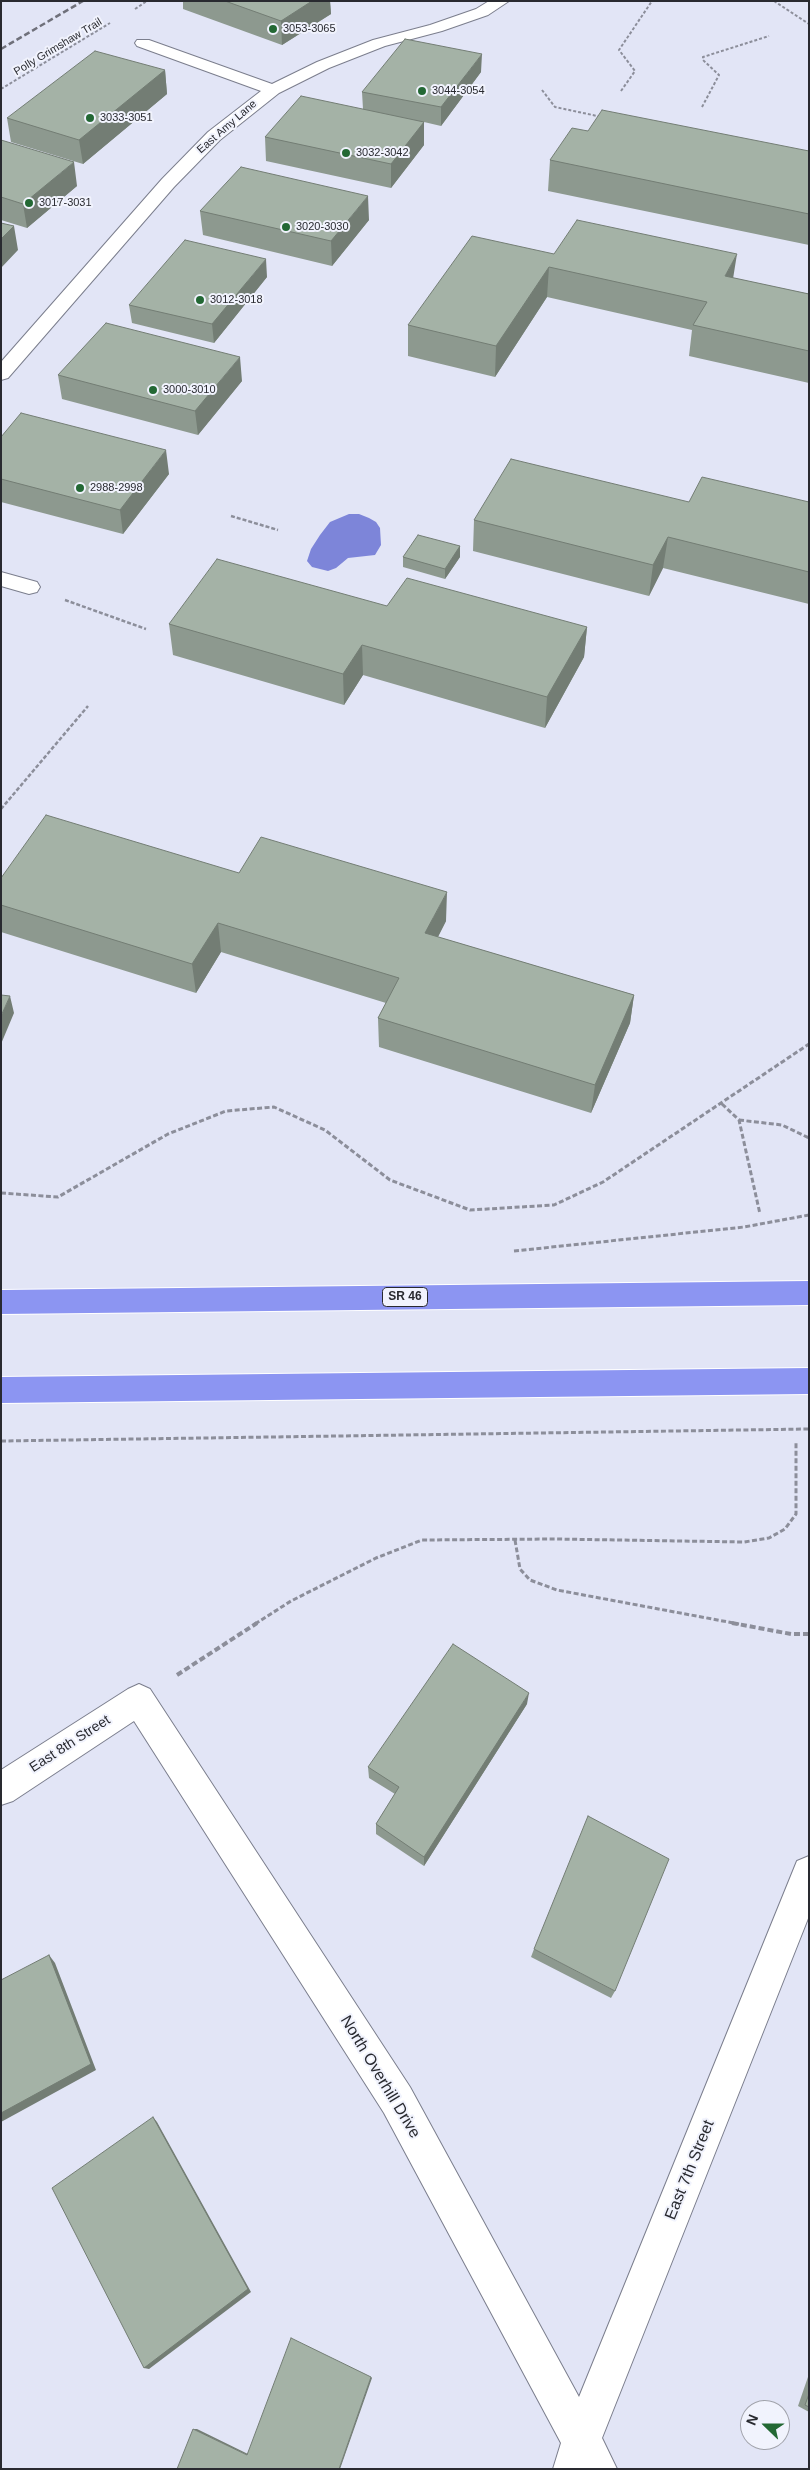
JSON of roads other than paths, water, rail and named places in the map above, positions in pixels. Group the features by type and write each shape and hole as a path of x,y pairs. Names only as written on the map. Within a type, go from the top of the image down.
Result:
{"highway":[{"name":"SR 46","path":"1,1302 809,1293"},
{"path":"1,1390 809,1381"}],"street":[{"name":"East Amy Lane","path":"1,374 168,183 214,136 273,90 323,65 379,43 436,28 482,12 501,1"},
{"path":"143,43 273,90"},
{"path":"1,579 29,587"},
{"name":"East 8th Street","path":"1,1789 139,1700"},
{"name":"North Overhill Drive","path":"139,1700 397,2100 584,2459"},
{"name":"East 7th Street","path":"584,2459 809,1873"}],"water":[{"path":"349,514 359,514 369,518 376,522 380,528 381,545 375,555 348,558 336,568 328,571 312,567 307,561 311,549 320,535 330,522"}],"railway":[{"path":"1,49 83,1"}],"place":[{"name":"3053-3065","path":"273,29"},
{"name":"3044-3054","path":"422,91"},
{"name":"3033-3051","path":"90,118"},
{"name":"3032-3042","path":"346,153"},
{"name":"3017-3031","path":"29,203"},
{"name":"3020-3030","path":"286,227"},
{"name":"3012-3018","path":"200,300"},
{"name":"3000-3010","path":"153,390"},
{"name":"2988-2998","path":"80,488"}]}
